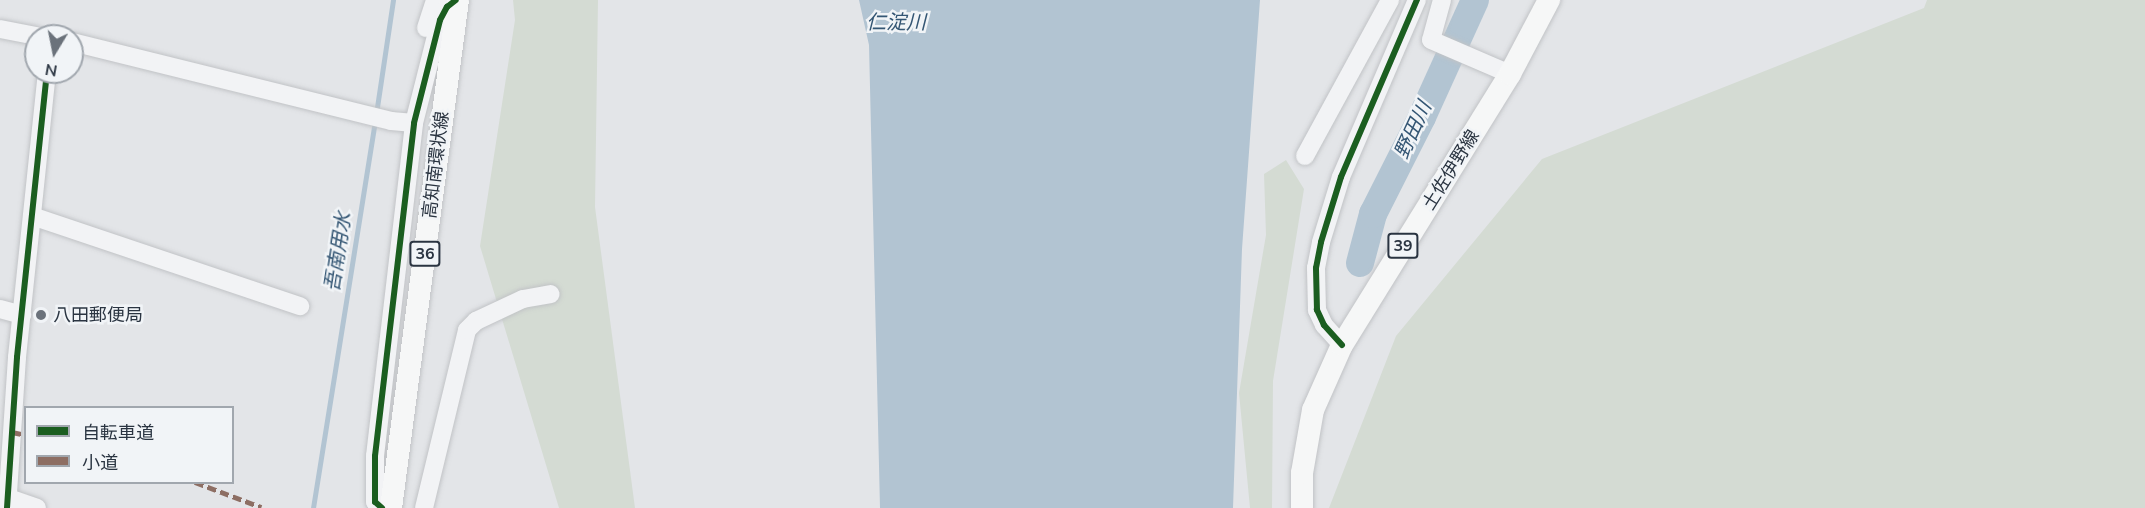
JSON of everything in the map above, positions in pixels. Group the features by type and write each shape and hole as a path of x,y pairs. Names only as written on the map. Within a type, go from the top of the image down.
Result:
{"main road":[{"name":"高知南環状線","path":"392,508 457,0"},
{"name":"土佐伊野線","path":"1302,508 1302,473 1313,410 1342,345 1510,74 1549,0"}],"street":[{"path":"422,90 426,25 435,0"},
{"path":"382,508 375,502 375,456 414,123 440,20 447,7 457,0"},
{"path":"1305,156 1390,0"},
{"path":"1342,345 1324,326 1317,310 1316,268 1321,242 1341,177 1417,0"},
{"path":"1442,0 1431,39 1510,74"},
{"path":"0,29 24,34"},
{"path":"84,45 391,121 414,123"},
{"path":"37,508 5,500 46,84"},
{"path":"32,216 300,306"},
{"path":"424,508 467,330 476,321 523,299 551,294"},
{"path":"0,309 22,315"}],"shaded area":[{"path":"513,0 598,0 595,207 635,508 559,508 480,246 515,20"},
{"path":"1927,0 2145,0 2145,508 1329,508 1396,336 1542,159 1924,8"},
{"path":"1286,160 1304,189 1273,381 1272,508 1250,508 1239,393 1266,235 1264,174"}],"water":[{"name":"仁淀川","path":"859,0 1260,0 1242,249 1233,508 880,508 869,45"}],"waterway":[{"name":"吾南用水","path":"376,114 393,0"},
{"name":"野田川","path":"1360,263 1373,214 1422,117 1475,0"},
{"name":"吾南用水","path":"313,508 375,123"}],"marked path":[{"path":"12,432 24,435"},
{"path":"200,484 261,507"}],"cycle path":[{"path":"382,508 375,502 375,456 414,123 440,20 447,7 456,0"},
{"path":"1342,345 1324,325 1317,310 1316,268 1321,242 1341,177 1417,0"},
{"path":"7,508 17,357 46,84"}],"place":[{"name":"八田郵便局","path":"41,315"}]}
